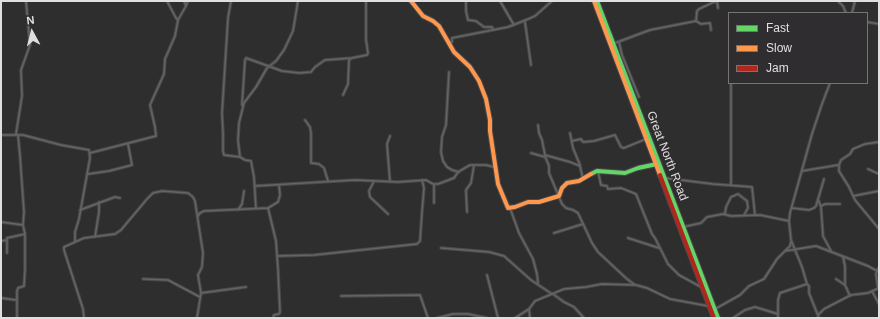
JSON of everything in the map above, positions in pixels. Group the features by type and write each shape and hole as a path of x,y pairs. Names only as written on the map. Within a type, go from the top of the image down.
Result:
{"main road":[{"path":"411,1 423,16 437,24 456,54 471,68 479,81 486,99 490,120 490,131 499,187 506,205 510,208 528,202 545,201 559,196 562,188 567,183 583,179 598,171 625,173 638,168 658,164"},
{"name":"Great North Road","path":"596,1 703,288 712,309 718,318"},
{"name":"Great North Road","path":"612,44 646,139 665,178 714,318"}],"street":[{"path":"17,318 17,289 24,285 25,269 25,234 23,226 24,212 18,135 16,134 22,102 21,70 30,45 26,1"},
{"path":"167,1 178,20"},
{"path":"184,1 186,6"},
{"path":"90,153 156,136 150,105 164,74 165,58 175,36 178,20 188,1"},
{"path":"231,1 228,18 222,113 223,154 240,157 243,160 250,161 252,163 256,209"},
{"path":"242,107 246,98 256,87 267,68 270,67 284,50 292,34 298,1"},
{"path":"240,157 238,128 242,107 245,58 248,57 282,71 305,73 311,72 325,60 352,58 367,55 366,1"},
{"path":"466,1 468,20 476,20 484,27 492,27 494,30"},
{"path":"500,1 514,25"},
{"path":"449,43 452,42 452,38 494,30 525,21 534,16 552,1"},
{"path":"696,21 697,11 699,9 717,1 718,8"},
{"path":"838,1 843,6 846,12"},
{"path":"852,12 855,1"},
{"path":"525,21 527,47 531,65"},
{"path":"612,44 650,30 696,21 701,24 710,23 711,30"},
{"path":"868,22 879,24"},
{"path":"619,42 622,55 639,97"},
{"path":"343,95 348,86 349,62 352,58"},
{"path":"450,72 446,125 442,137 441,152 443,161 447,167 458,172"},
{"path":"731,84 731,186"},
{"path":"514,318 529,309 535,301 570,287 586,287 602,284 636,285 670,298 712,309 740,295 749,286 764,279 777,259 790,246 791,240 789,221 792,208 822,104 830,84"},
{"path":"305,120 310,127 311,134 311,163 321,165 325,170 328,181"},
{"path":"538,125 545,156 549,166 549,173 564,206 578,213 592,243 598,252 627,279 636,285"},
{"path":"570,133 583,179"},
{"path":"1,135 16,134 61,145 88,149 90,153 88,174 75,232 75,242"},
{"path":"572,141 581,139 583,142 594,141 615,135 621,147 624,148 646,139"},
{"path":"390,136 387,144 390,182"},
{"path":"879,142 865,144 853,149 850,154 841,160 839,165 839,171 849,187 852,196 879,229"},
{"path":"88,174 109,171 132,165 128,144"},
{"path":"531,153 570,162 580,166"},
{"path":"467,212 466,190 472,183 474,165"},
{"path":"255,186 328,181 390,182 426,180 434,184 440,184 454,178 458,172 468,166 489,165 495,168"},
{"path":"802,171 839,165"},
{"path":"868,170 879,174"},
{"path":"598,171 601,184 607,186 608,189 620,188 636,194 652,234 668,264 674,271 703,288"},
{"path":"665,178 752,187 755,215"},
{"path":"792,208 811,210 816,206 824,178"},
{"path":"277,256 319,255 417,244 420,241 424,188 422,180"},
{"path":"374,181 370,191 370,197 388,214"},
{"path":"434,184 434,203"},
{"path":"198,217 200,213 204,211 268,208 278,202 280,195 279,185"},
{"path":"852,196 879,189"},
{"path":"84,318 83,309 64,248 66,245 84,238 111,236 118,233 147,199 156,192 167,191 190,194 195,201 203,246 202,267 198,275 201,297 197,318"},
{"path":"238,210 242,204 244,191"},
{"path":"725,214 726,206 731,197 738,194 746,201 747,209 744,215"},
{"path":"80,210 114,197 120,198"},
{"path":"818,199 821,206 824,236 831,251"},
{"path":"96,237 99,202"},
{"path":"821,206 825,204 840,204"},
{"path":"268,208 276,241 280,312 274,315 273,318"},
{"path":"510,208 519,233 533,259 538,283"},
{"path":"683,227 701,223 707,217 725,214 731,216 755,215 789,221"},
{"path":"1,222 23,226"},
{"path":"554,233 583,224"},
{"path":"7,253 7,240 9,236 25,234"},
{"path":"628,238 660,249"},
{"path":"1,241 7,240"},
{"path":"791,240 809,286 809,293 819,318"},
{"path":"785,252 813,246 831,251 878,271"},
{"path":"441,248 494,252 506,258 531,280 574,307 584,318"},
{"path":"843,256 845,266 845,285 850,296"},
{"path":"818,315 828,307 853,294 868,293 878,288 876,274 879,267"},
{"path":"487,275 498,318"},
{"path":"143,278 168,280 201,297"},
{"path":"836,279 845,285"},
{"path":"778,318 778,300 781,292 807,284"},
{"path":"201,293 246,287"},
{"path":"872,290 879,304"},
{"path":"341,296 420,295 428,318"},
{"path":"1,298 16,300"},
{"path":"733,318 745,310 754,307 778,314"},
{"path":"529,309 530,318"},
{"path":"437,318 452,314 468,314 487,318"}],"traffic: fast":[{"path":"597,1 718,318"},
{"path":"591,174 597,171 625,173 638,168 657,164"}],"traffic: slow":[{"path":"411,1 423,16 439,26 454,52 470,67 479,81 486,99 490,120 490,131 498,184 508,208 528,202 539,202 559,196 562,188 567,183 579,181 591,174"},
{"path":"594,1 660,175"}],"traffic: jam":[{"path":"660,175 714,318"}]}
